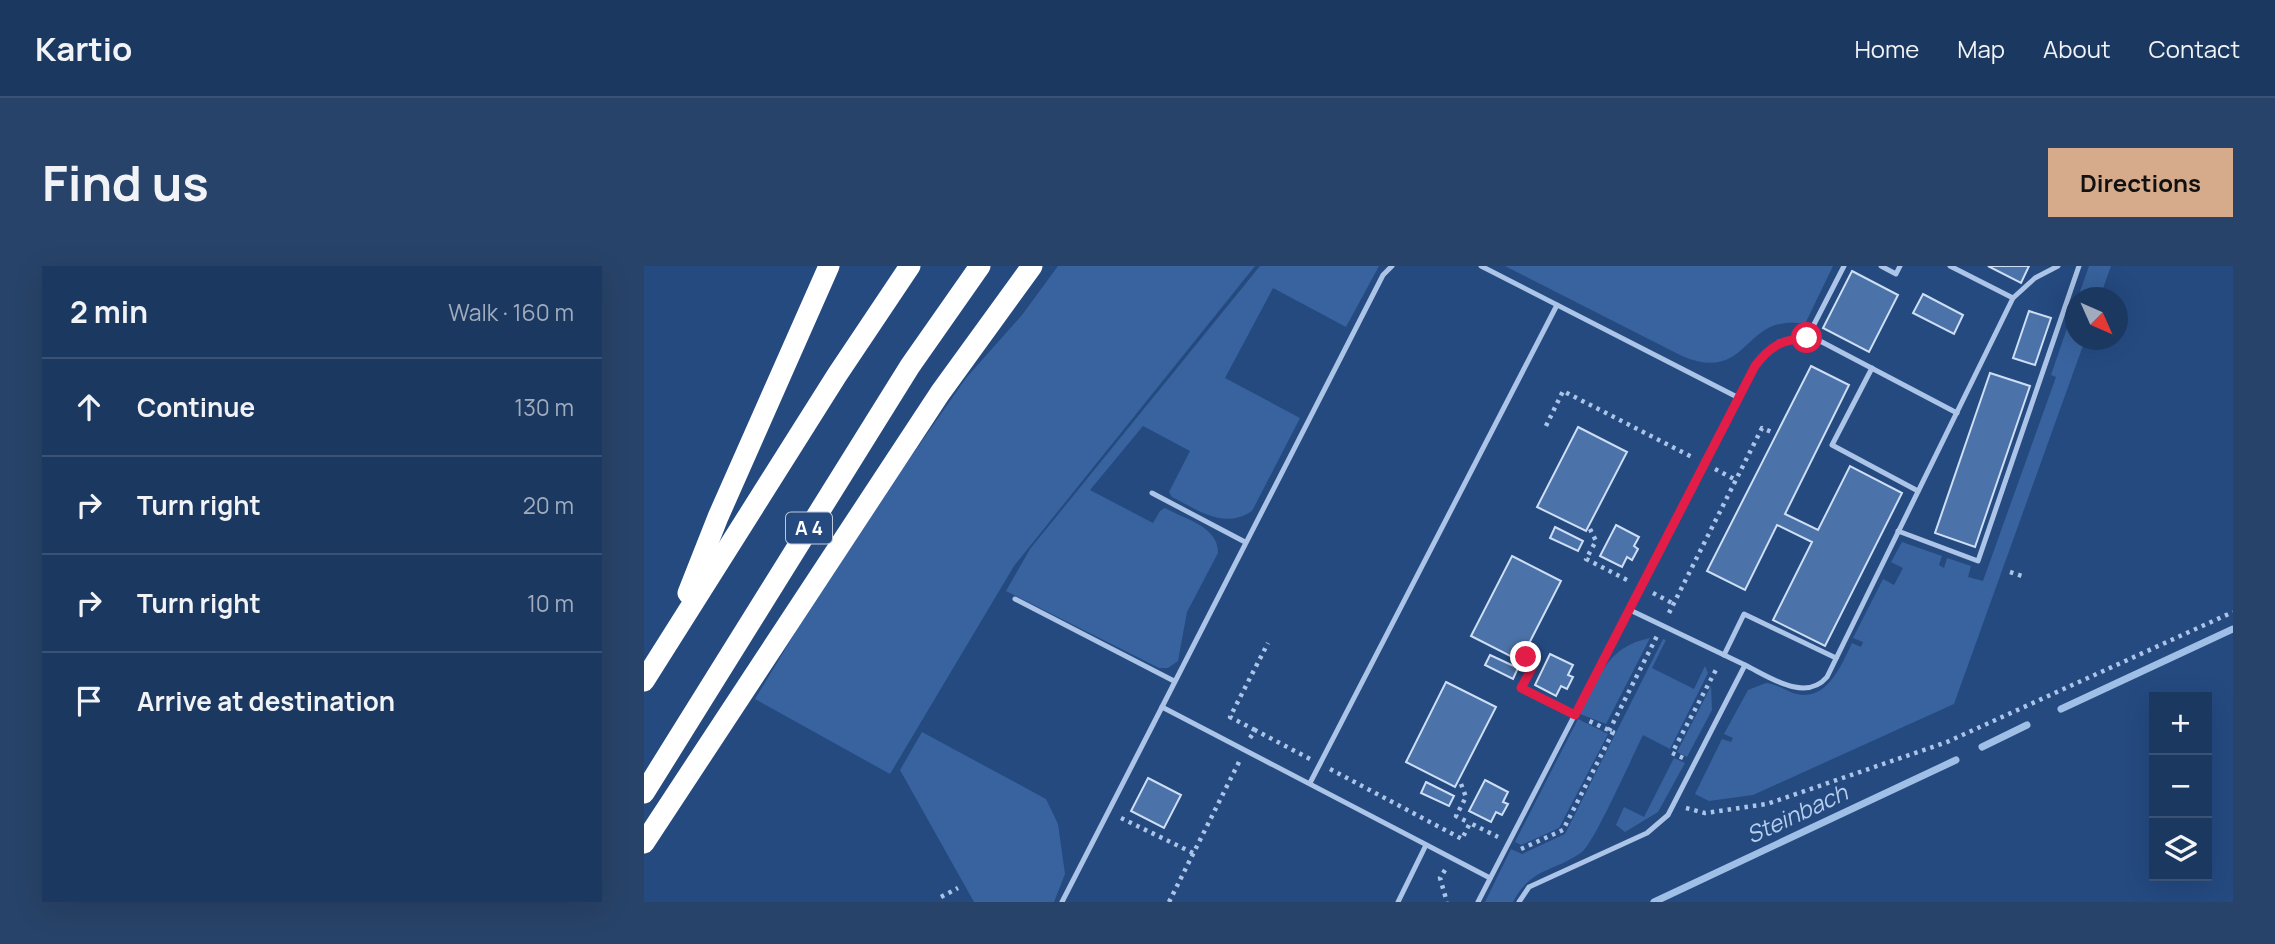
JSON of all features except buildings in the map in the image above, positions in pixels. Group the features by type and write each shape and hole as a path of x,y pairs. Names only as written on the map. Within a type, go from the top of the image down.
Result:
{"highway":[{"path":"671,637 718,517 829,266"},
{"name":"A 4","path":"644,681 837,375 910,266"},
{"name":"A 4","path":"644,793 910,366 980,266"},
{"path":"644,843 940,393 1032,266"}],"lane":[{"path":"1062,902 1383,275 1392,266"},
{"path":"1481,266 1739,398"},
{"path":"1807,338 1844,266"},
{"path":"1881,266 1896,274 1900,266"},
{"path":"1950,266 2013,298"},
{"path":"1630,610 1745,665 1804,689 1821,684 2013,298 2035,278 2058,266"},
{"path":"1898,531 1978,561 2079,266"},
{"path":"1310,783 1557,305"},
{"path":"1478,902 1765,352 1779,342 1807,338 1822,342 1957,413"},
{"path":"1872,368 1832,445 1918,491"},
{"path":"1152,493 1245,542"},
{"path":"1944,556 1947,549"},
{"path":"1014,599 1174,681"},
{"path":"1724,655 1744,614 1836,658"},
{"path":"1519,902 1529,887 1647,833 1668,815 1745,665"},
{"path":"1162,707 1490,878"},
{"path":"1398,902 1426,845"}],"path":[{"path":"1546,426 1563,391 1736,480"},
{"path":"1609,731 1762,428 1774,433"},
{"path":"1590,529 1597,541 1586,559 1674,604"},
{"path":"2010,572 2025,577"},
{"path":"1673,805 1705,813 1767,804 1934,747 2233,612"},
{"path":"1268,643 1230,717 1462,839 1470,823"},
{"path":"1693,763 1672,752 1724,655"},
{"path":"1461,784 1466,797 1456,816 1521,849 1563,831 1613,732 1521,688 1532,668 1526,657"},
{"path":"1169,902 1255,730"},
{"path":"941,897 958,888"}],"shaded area":[{"path":"1058,266 1255,266 1014,566 890,774 755,699 839,560 938,418 966,378 1022,315"},
{"path":"1260,266 1379,266 1346,327 1273,288 1225,378 1300,418 1252,511 1231,519 1221,518 1201,512 1172,497 1169,492 1190,451 1143,426 1090,490 1153,523 1165,508 1207,530 1217,544 1218,553 1187,612 1178,661 1168,668 1159,668 1006,591 1030,549"},
{"path":"1505,266 1833,266 1805,324 1784,323 1768,328 1721,362 1704,362 1682,356"},
{"path":"2089,266 2111,266 2104,287 2082,287"},
{"path":"2065,334 2065,350 2081,350 1954,704 1753,795 1709,801 1695,794 1722,739 1731,742 1733,738 1724,734 1748,690 1766,683 1793,693 1815,693 1831,681 1852,643 1861,647 1863,642 1853,638 1883,579 1894,585 1903,568 1891,562 1902,542 1942,556 1939,565 1944,568 1947,558 1971,566 1968,577 1983,581 2056,377 2051,375"},
{"path":"1650,638 1606,724 1580,714 1599,677 1614,657 1635,642"},
{"path":"1663,639 1666,640 1652,668 1694,689 1705,666 1708,673 1670,749 1643,735 1604,816 1582,852 1536,876 1513,902 1485,902 1511,849 1522,854 1565,834"},
{"path":"1711,686 1712,710 1687,757 1677,752"},
{"path":"1578,719 1608,734 1559,828 1521,845 1515,842"},
{"path":"922,732 1046,799 1058,824 1065,874 1054,902 974,902 900,770"},
{"path":"1674,758 1685,763 1658,812 1625,832 1616,825 1624,807 1644,817"}],"waterway":[{"name":"Steinbach","path":"2061,709 2233,629"},
{"name":"Steinbach","path":"1982,747 2027,725"},
{"name":"Steinbach","path":"1654,902 1956,760"}],"route":[{"path":"1526,657 1532,668 1521,688 1575,715 1755,366 1765,352 1779,342 1791,338 1807,338"}]}
